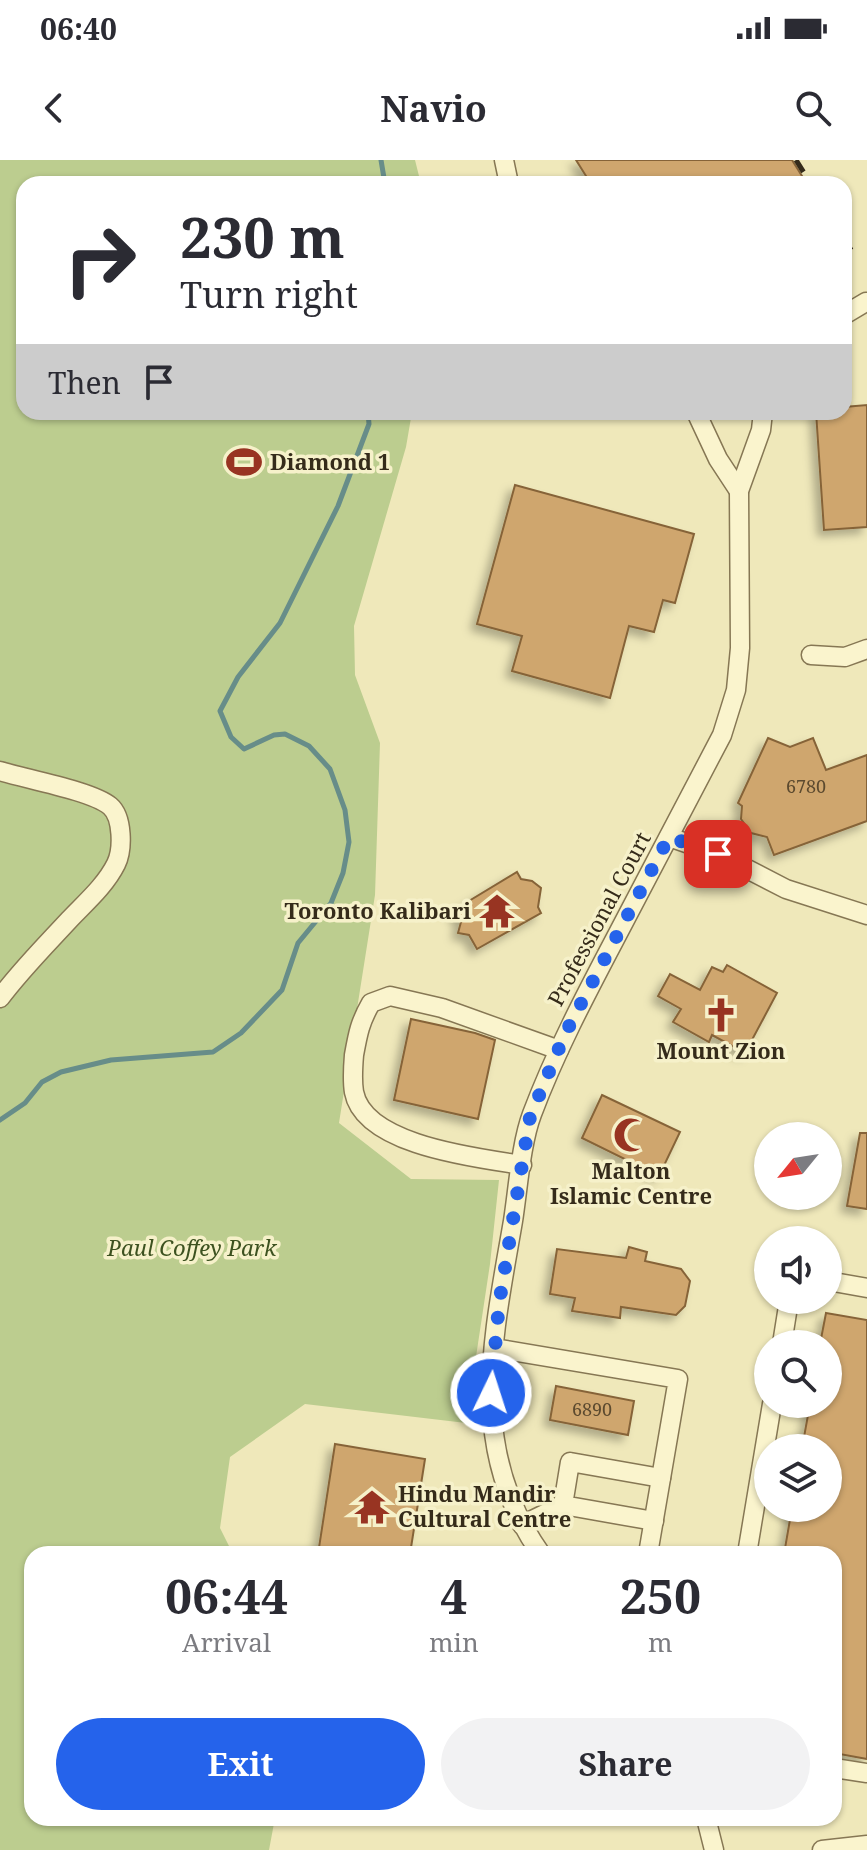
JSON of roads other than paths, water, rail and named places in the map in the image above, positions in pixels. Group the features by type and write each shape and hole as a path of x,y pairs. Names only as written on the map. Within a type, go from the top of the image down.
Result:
{"street":[{"path":"700,420 718,459 739,491"},
{"path":"739,491 762,420"},
{"name":"Professional Court","path":"536,1546 509,1497 496,1452 491,1412 494,1348 530,1117 559,1050 722,735 736,690 740,648 739,491"},
{"path":"811,655 845,657 867,649"},
{"path":"0,771 99,799 113,808 119,823 120,841 117,863 97,890 20,972 0,998"},
{"path":"669,837 718,854 786,889 867,915"},
{"path":"522,1165 448,1152 401,1139 368,1116 354,1095 353,1066 359,1025 371,1003 390,996 442,1008 559,1050"},
{"path":"842,1284 867,1288"},
{"path":"494,1348 678,1379 649,1546"},
{"path":"748,1546 770,1418"},
{"path":"563,1505 570,1462 661,1478"},
{"path":"522,1525 563,1505 654,1521"},
{"path":"842,1769 867,1773"},
{"path":"708,1826 714,1850"},
{"path":"822,1850 866,1844"}],"waterway":[{"path":"381,160 384,176"},
{"path":"0,1120 25,1103 42,1082 61,1072 111,1060 213,1052 241,1033 282,990 298,943 331,903 343,873 349,842 345,810 330,769 309,746 285,734 274,735 244,749 231,737 220,711 238,677 280,623 338,506 369,420"}],"railway":[{"path":"796,160 806,176"},
{"path":"852,252 855,257"}],"place":[{"name":"Diamond 1","path":"244,462"},
{"name":"Toronto Kalibari","path":"497,911"},
{"name":"Mount Zion","path":"721,1015"},
{"name":"Malton Islamic Centre","path":"631,1135"},
{"name":"Hindu Mandir Cultural Centre","path":"372,1507"}],"park label":[{"name":"Paul Coffey Park","path":"192,1248"}]}
